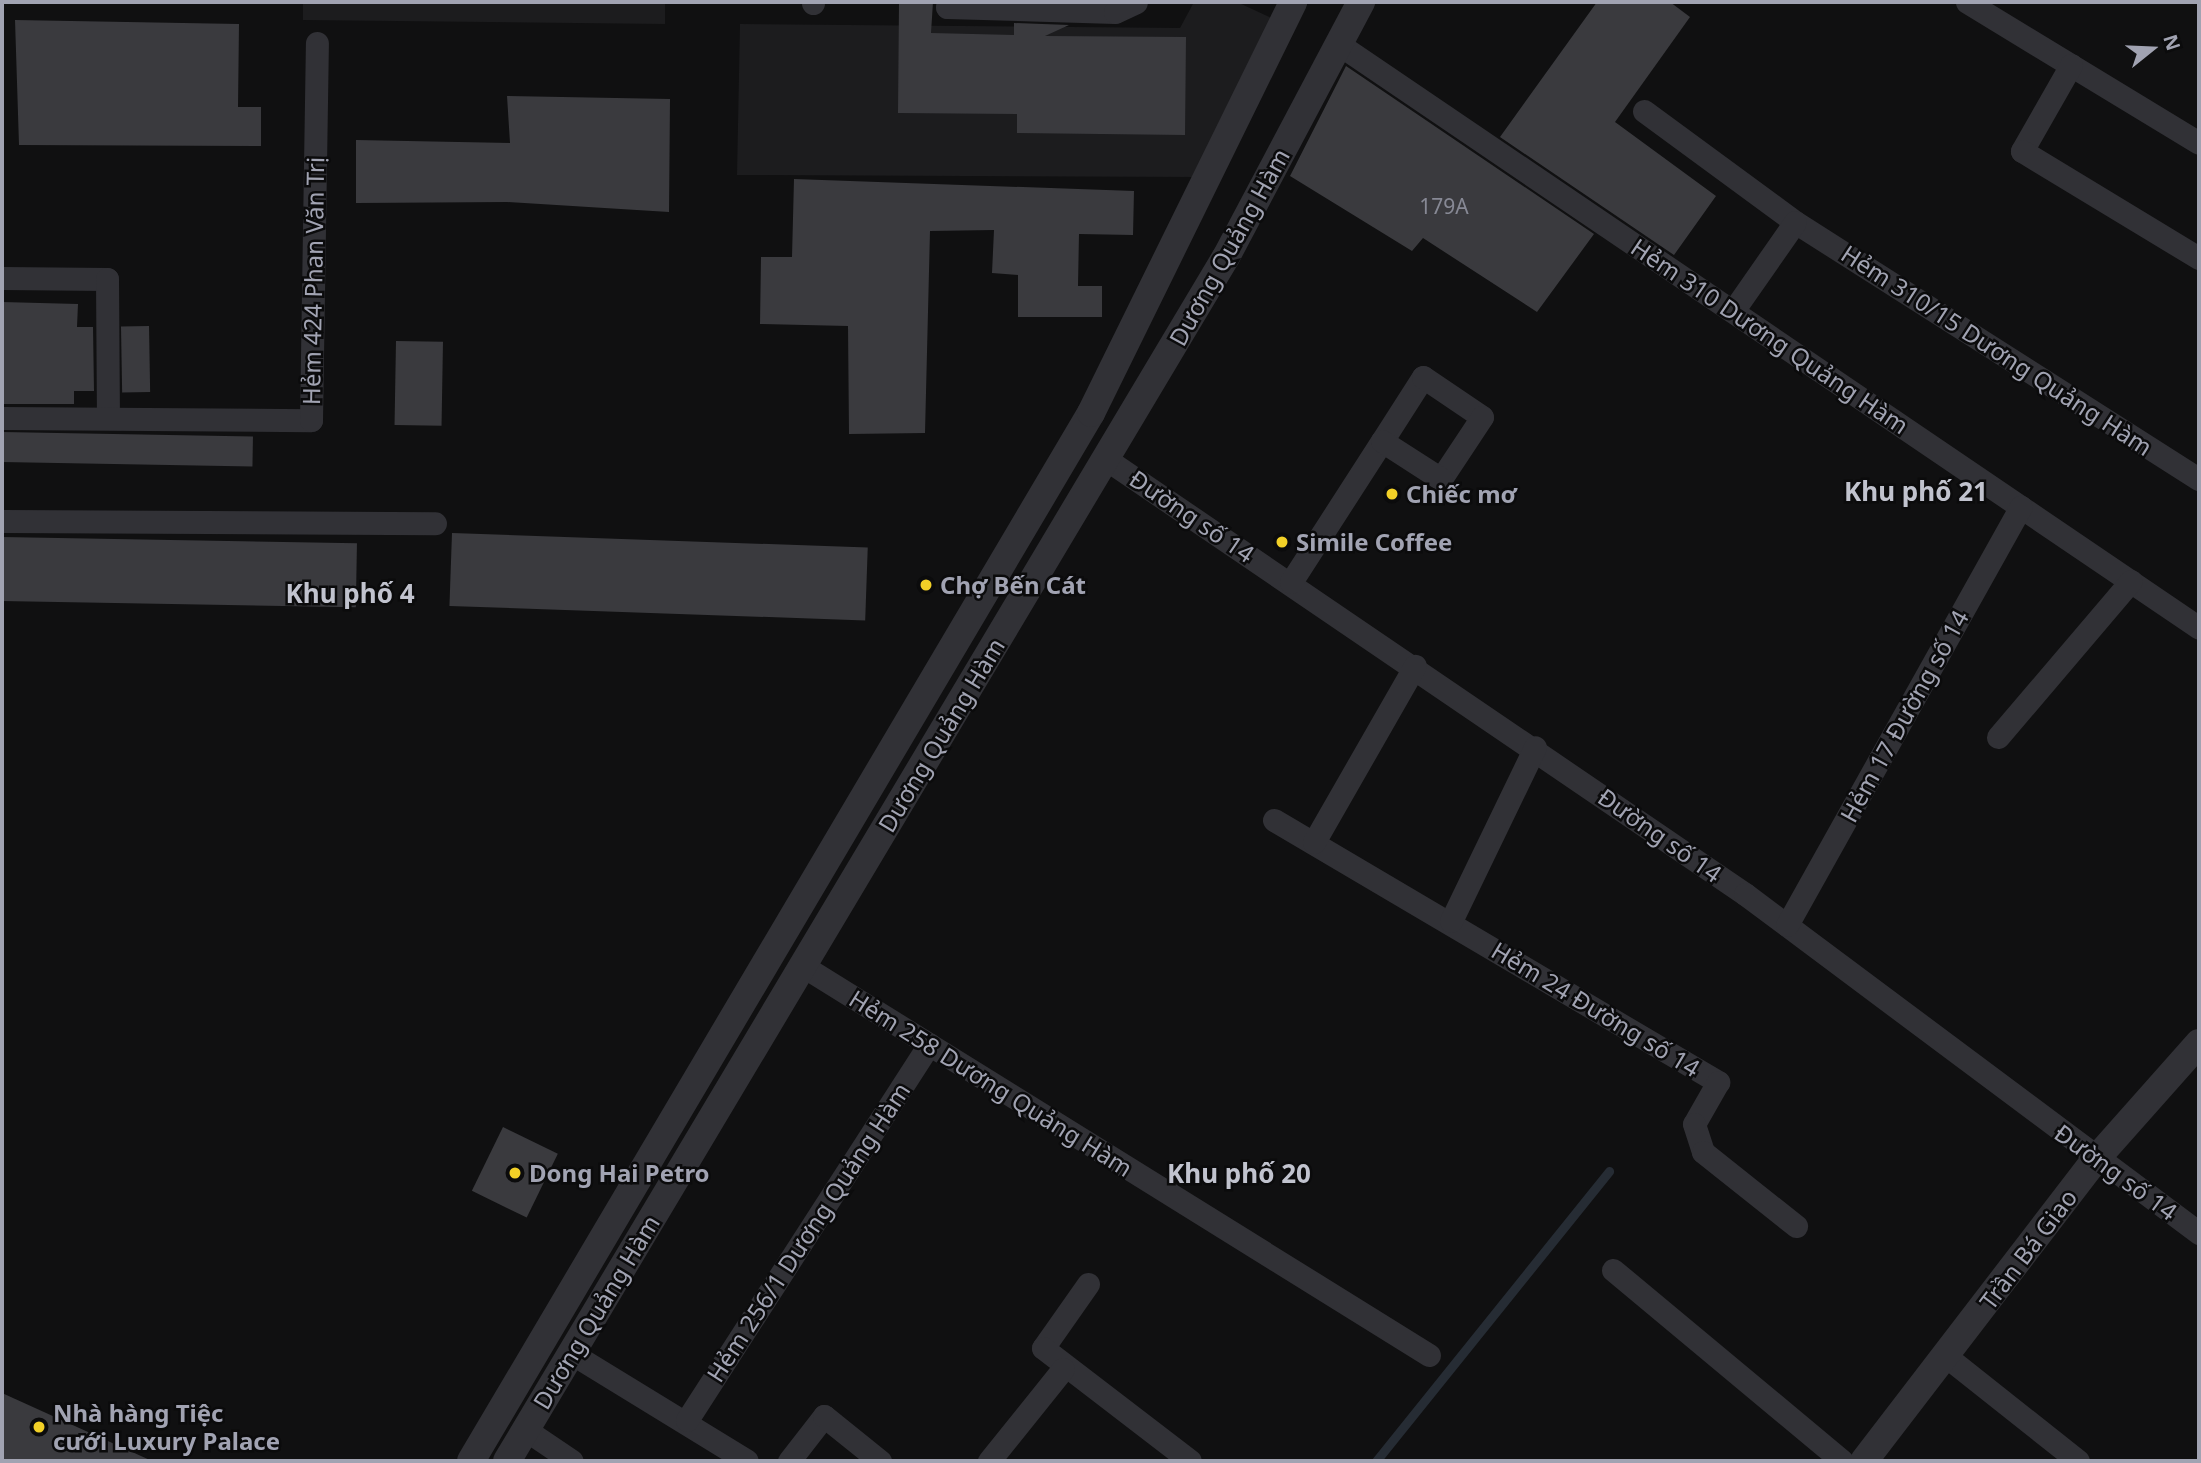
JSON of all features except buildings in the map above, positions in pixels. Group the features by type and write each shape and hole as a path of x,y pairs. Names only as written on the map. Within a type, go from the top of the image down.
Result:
{"street":[{"path":"948,2 947,7 1115,12 1136,2"},
{"name":"Dương Quảng Hàm","path":"471,1461 1076,439 1293,2"},
{"name":"Dương Quảng Hàm","path":"507,1461 1226,257 1362,2"},
{"path":"1967,2 2199,143"},
{"name":"Hẻm 424 Phan Văn Trị","path":"2,418 312,419 317,43"},
{"name":"Hẻm 310 Dương Quảng Hàm","path":"1340,45 2199,628"},
{"path":"2071,65 2022,151 2199,258"},
{"name":"Hẻm 310/15 Dương Quảng Hàm","path":"1644,111 1795,222 2199,479"},
{"path":"1733,311 1795,222"},
{"path":"2,278 107,279 108,418"},
{"path":"1291,582 1423,377 1482,417 1441,479 1382,441"},
{"path":"1076,439 1106,458"},
{"name":"Đường số 14","path":"1106,458 1535,747 1787,925 2095,1159 2199,1233"},
{"name":"Hẻm 17 Đường số 14","path":"1787,925 2021,507"},
{"path":"2,521 435,523"},
{"path":"1998,737 2131,581"},
{"path":"1314,842 1415,666"},
{"path":"1451,921 1535,747"},
{"name":"Hẻm 24 Đường số 14","path":"1274,820 1451,921 1718,1082 1694,1124 1703,1152 1796,1226"},
{"name":"Hẻm 258 Dương Quảng Hàm","path":"803,966 1429,1355"},
{"name":"Trần Bá Giao","path":"1864,1461 1947,1357 2095,1159 2199,1043"},
{"name":"Hẻm 256/1 Dương Quảng Hàm","path":"687,1420 929,1044"},
{"path":"1614,1270 1842,1461"},
{"path":"1088,1284 1042,1348 1063,1369 1190,1461"},
{"path":"571,1353 687,1420 747,1461"},
{"path":"1947,1357 2078,1461"},
{"path":"989,1461 1063,1369"},
{"path":"789,1461 824,1416 880,1461"},
{"path":"526,1430 572,1461"}],"shaded area":[{"path":"303,2 665,2 665,24 303,20"},
{"path":"1194,2 1237,2 1289,26 1199,177 737,175 740,24 1180,28"}],"waterway":[{"path":"1376,1461 1609,1171"}],"place":[{"name":"Chiếc mơ","path":"1392,494"},
{"name":"Simile Coffee","path":"1282,542"},
{"name":"Chợ Bến Cát","path":"926,585"},
{"name":"Dong Hai Petro","path":"515,1173"},
{"name":"Nhà hàng Tiệc cưới Luxury Palace","path":"39,1427"}],"district":[{"name":"Khu phố 21","path":"1916,492"},
{"name":"Khu phố 4","path":"350,594"},
{"name":"Khu phố 20","path":"1239,1174"}]}
